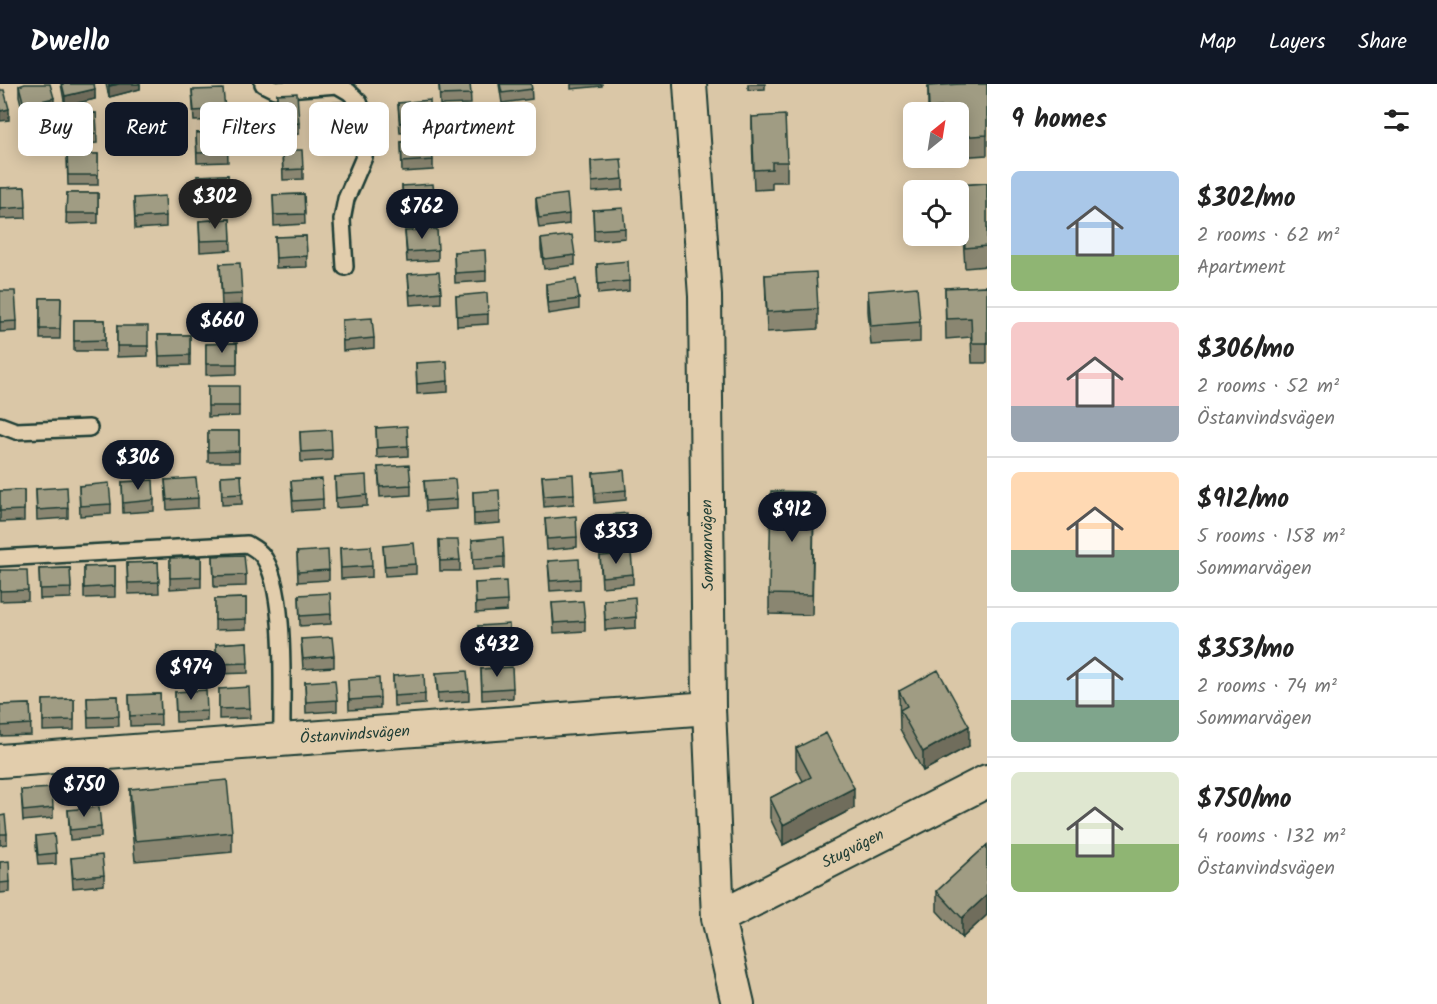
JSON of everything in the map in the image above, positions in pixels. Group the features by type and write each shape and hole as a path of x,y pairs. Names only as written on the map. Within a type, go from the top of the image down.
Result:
{"street":[{"name":"Sommarvägen","path":"690,84 705,296 709,708 718,918 738,1004"},
{"name":"Östanvindsvägen","path":"0,761 709,708"},
{"name":"Stugvägen","path":"718,918 987,781"}],"lane":[{"path":"263,84 274,90 337,85 359,102 367,134 364,157 346,199 342,220 345,267"},
{"path":"0,425 16,431 89,428"},
{"path":"0,558 247,544 261,553 271,571 277,592 280,617 282,740"}],"building":[{"path":"50,84 54,98 23,102 19,86"},
{"path":"62,84 94,84 95,89 65,96"},
{"path":"439,84 470,84 471,94 440,95"},
{"path":"500,84 531,84 532,89 502,93"},
{"path":"987,84 987,135 969,136 969,102 929,102 928,86"},
{"path":"223,89 224,102 200,102 200,111 194,111 192,90"},
{"path":"0,90 4,90 9,109 0,111"},
{"path":"297,93 299,123 297,123 297,102 277,102 277,94"},
{"path":"398,103 401,103 401,123 400,123"},
{"path":"93,113 96,113 97,133 93,133"},
{"path":"785,115 787,162 772,162 772,169 754,170 752,117"},
{"path":"196,133 200,133 200,153 197,153"},
{"path":"297,150 302,150 303,169 283,170 282,156 297,156"},
{"path":"98,154 98,175 68,175 67,156"},
{"path":"402,156 433,156 433,160 402,162"},
{"path":"621,159 623,179 592,182 591,161"},
{"path":"228,175 229,195 198,196 197,176"},
{"path":"987,183 987,246 965,248 965,246 969,246 969,184"},
{"path":"433,184 435,204 404,206 402,186"},
{"path":"25,187 26,207 0,209 0,188"},
{"path":"67,193 98,193 98,213 66,213"},
{"path":"304,194 305,214 274,215 273,195"},
{"path":"567,194 569,214 539,218 536,198"},
{"path":"165,196 166,216 135,218 134,198"},
{"path":"623,208 625,228 594,230 593,210"},
{"path":"230,219 231,240 200,241 199,221"},
{"path":"437,229 438,250 407,252 405,231"},
{"path":"572,235 575,255 544,259 541,239"},
{"path":"306,236 307,256 276,258 275,237"},
{"path":"485,250 486,271 455,273 454,252"},
{"path":"628,261 629,281 598,284 597,264"},
{"path":"240,263 242,294 222,295 220,264"},
{"path":"439,272 441,292 410,295 408,274"},
{"path":"816,272 818,309 767,312 765,275"},
{"path":"576,279 579,299 548,303 546,284"},
{"path":"987,286 987,343 972,343 971,318 946,319 945,288"},
{"path":"917,287 920,322 871,326 868,291"},
{"path":"0,291 15,291 17,321 0,322"},
{"path":"487,293 488,314 457,316 456,296"},
{"path":"40,298 61,298 60,329 40,329"},
{"path":"372,318 374,338 343,341 342,320"},
{"path":"74,320 105,320 105,340 74,341"},
{"path":"117,326 148,326 148,346 117,346"},
{"path":"158,335 190,335 190,355 159,356"},
{"path":"237,343 237,364 206,364 206,344"},
{"path":"447,361 448,381 417,384 416,363"},
{"path":"208,386 239,386 239,406 208,406"},
{"path":"407,426 408,446 377,448 376,428"},
{"path":"331,430 332,450 301,452 300,432"},
{"path":"208,431 239,431 239,451 208,452"},
{"path":"409,465 411,485 380,487 378,467"},
{"path":"624,470 626,490 595,493 593,473"},
{"path":"573,474 574,494 544,496 542,476"},
{"path":"241,475 242,494 222,495 221,476"},
{"path":"366,475 367,495 336,498 335,477"},
{"path":"196,478 198,498 167,500 165,480"},
{"path":"322,479 323,499 293,501 291,481"},
{"path":"455,479 457,499 426,501 424,481"},
{"path":"153,480 154,500 123,503 122,482"},
{"path":"109,483 111,504 80,506 79,486"},
{"path":"67,487 68,508 37,510 36,489"},
{"path":"24,490 24,510 0,511 0,491"},
{"path":"499,490 500,512 474,514 473,492"},
{"path":"771,491 814,492 812,595 769,594"},
{"path":"627,513 629,533 598,536 596,516"},
{"path":"576,516 577,537 547,539 545,519"},
{"path":"503,537 504,557 473,559 472,540"},
{"path":"439,540 458,540 460,560 440,561"},
{"path":"414,543 416,564 385,566 383,546"},
{"path":"371,546 372,566 341,568 340,548"},
{"path":"328,550 329,570 298,572 297,552"},
{"path":"631,554 633,574 602,577 600,556"},
{"path":"244,555 246,575 214,576 213,556"},
{"path":"201,557 201,577 170,578 170,558"},
{"path":"579,559 580,579 550,581 548,561"},
{"path":"158,562 159,582 128,583 127,563"},
{"path":"115,566 115,586 84,588 84,567"},
{"path":"70,568 71,588 40,589 39,569"},
{"path":"0,570 27,570 28,590 0,591"},
{"path":"506,581 507,601 476,603 475,583"},
{"path":"330,593 331,614 300,616 299,595"},
{"path":"635,597 636,617 605,620 604,600"},
{"path":"246,598 246,619 215,620 215,599"},
{"path":"583,601 585,621 554,623 552,603"},
{"path":"509,624 510,644 479,646 478,626"},
{"path":"332,637 334,656 303,659 301,639"},
{"path":"247,642 248,663 217,664 216,644"},
{"path":"512,667 513,688 482,690 481,669"},
{"path":"938,670 969,726 923,752 900,710 907,706 899,691"},
{"path":"467,671 469,691 438,693 436,673"},
{"path":"424,674 425,694 394,696 393,676"},
{"path":"379,678 380,698 349,700 348,680"},
{"path":"335,680 337,700 306,702 305,682"},
{"path":"249,687 250,708 219,709 219,689"},
{"path":"206,690 207,711 176,712 175,692"},
{"path":"160,694 161,714 130,716 129,695"},
{"path":"118,696 119,716 88,717 87,697"},
{"path":"74,699 74,720 43,721 43,700"},
{"path":"30,704 31,724 1,726 0,705"},
{"path":"826,733 854,788 783,825 770,798 811,777 796,748"},
{"path":"227,780 232,832 135,841 130,789"},
{"path":"52,788 53,808 23,811 21,790"},
{"path":"99,807 101,827 70,830 68,810"},
{"path":"5,815 7,834 0,834 0,816"},
{"path":"54,834 56,853 38,855 36,836"},
{"path":"987,845 987,895 962,918 937,891"},
{"path":"102,855 104,875 73,878 71,858"},
{"path":"9,861 10,882 0,883 0,862"}]}
